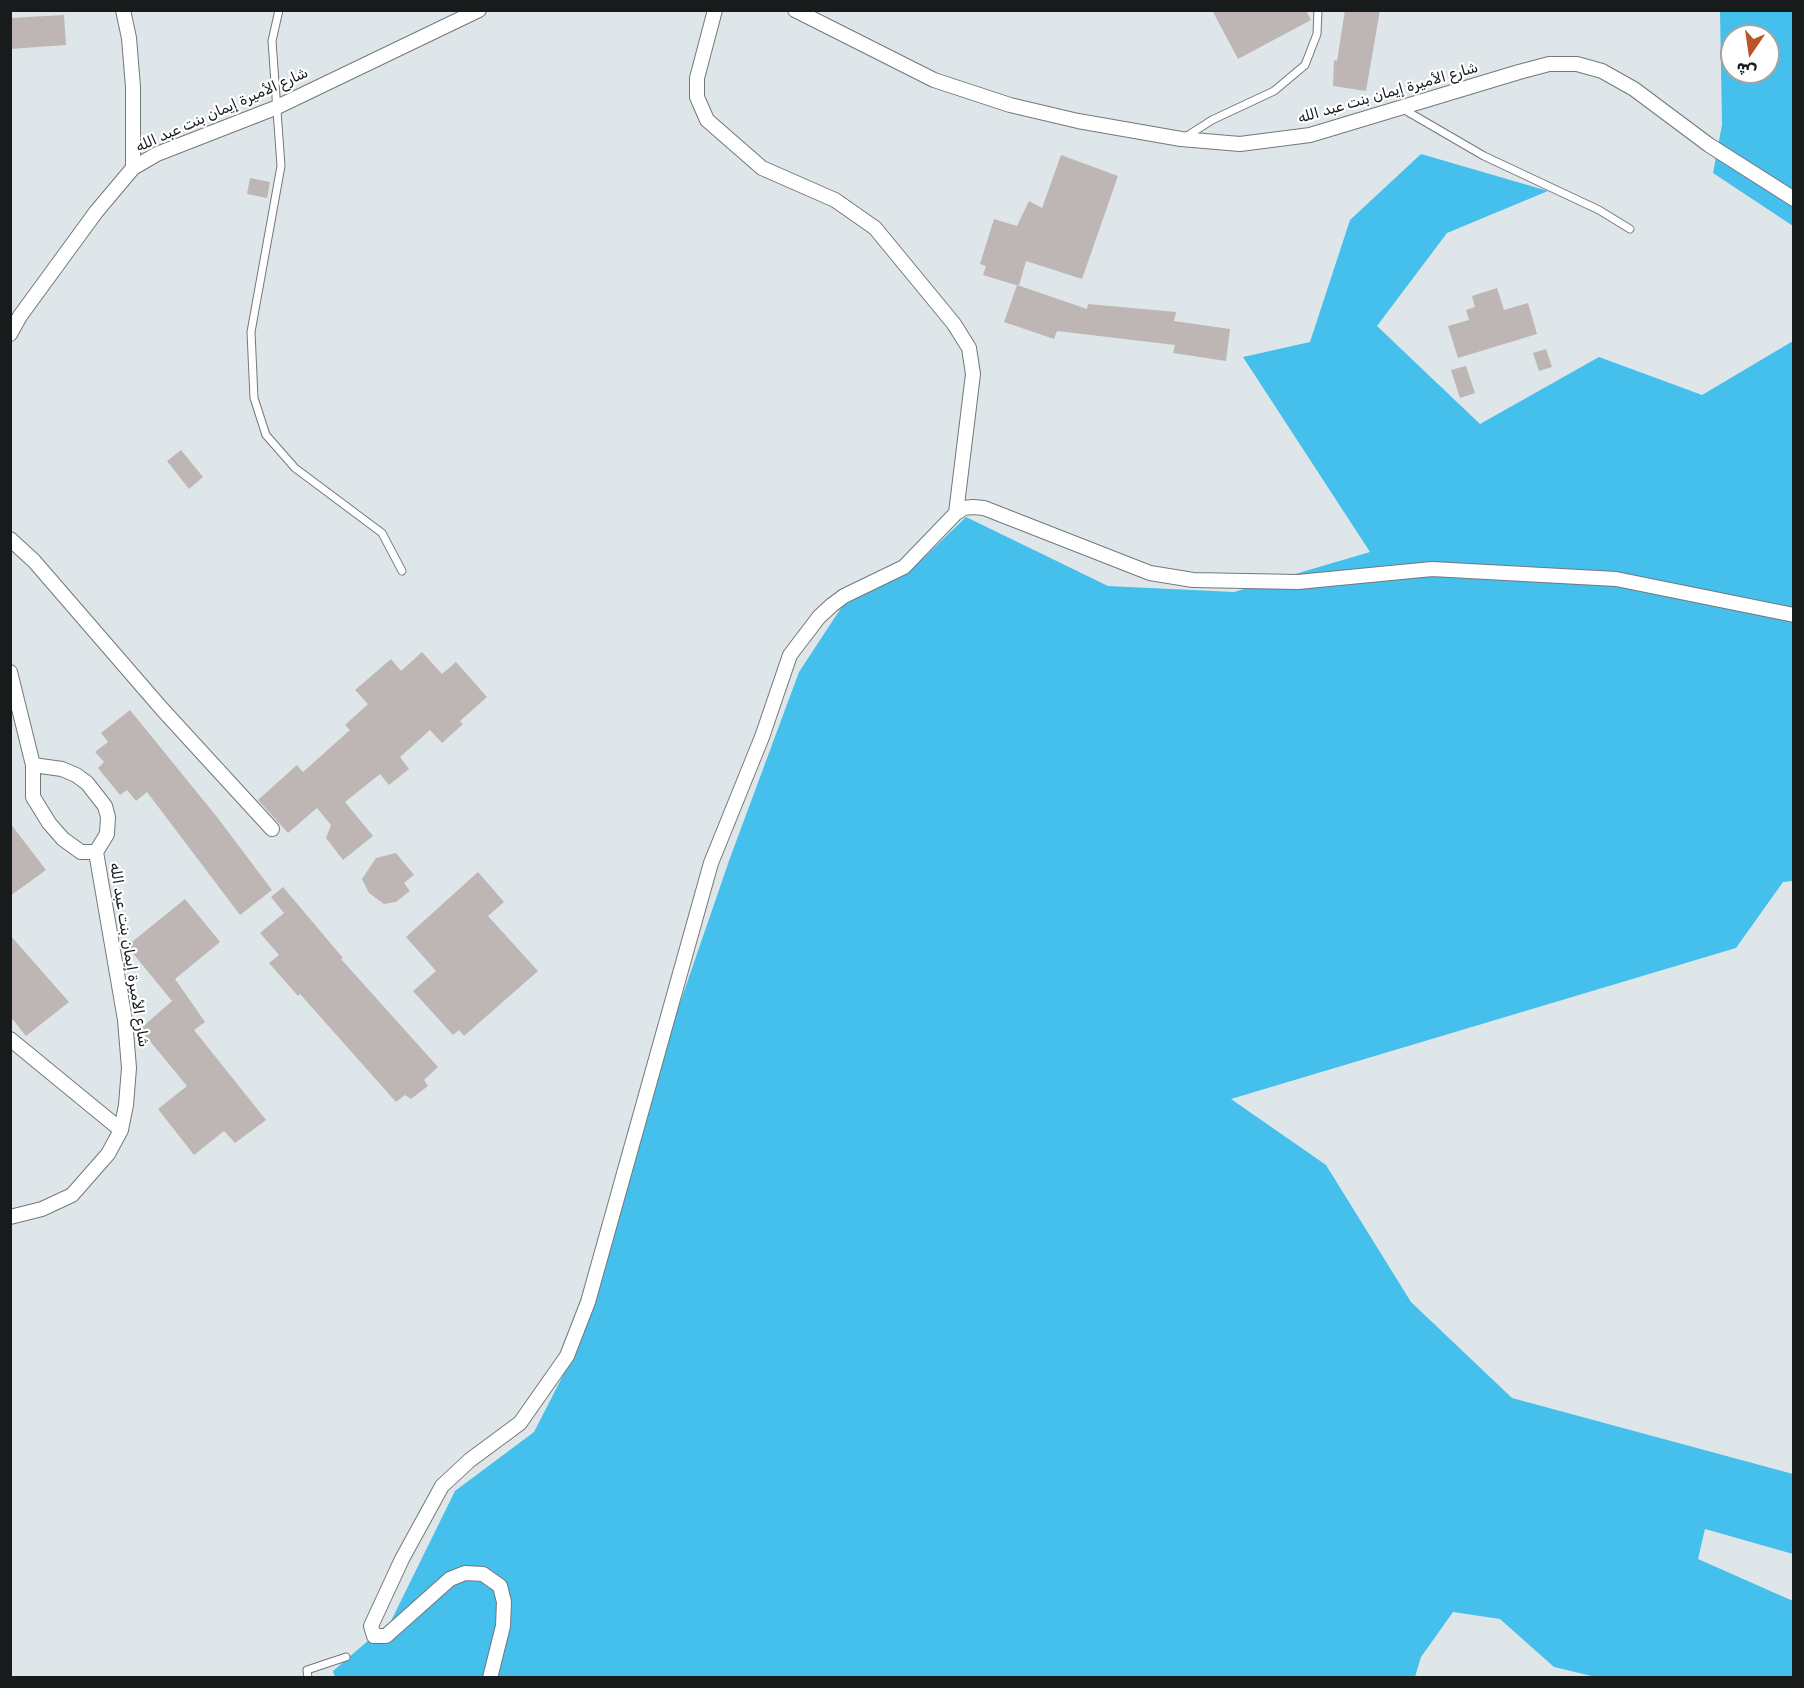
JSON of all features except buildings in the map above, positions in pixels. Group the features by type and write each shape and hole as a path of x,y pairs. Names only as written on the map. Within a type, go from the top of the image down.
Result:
{"street":[{"path":"123,10 129,38 133,87 133,168"},
{"name":"شارع الأميرة إيمان بنت عبد الله","path":"10,334 20,316 96,212 133,168 157,154 275,108 479,10"},
{"path":"715,10 697,78 697,97 707,120 762,168 835,200 875,228 948,315 969,348 972,385 956,513"},
{"name":"شارع الأميرة إيمان بنت عبد الله","path":"795,10 934,80 1021,108 1181,139 1240,144 1310,135 1403,109 1519,72 1550,64 1577,64 1602,70 1634,88 1709,145 1794,199"},
{"path":"490,1677 503,1626 504,1602 500,1586 483,1574 465,1573 450,1579 386,1636 374,1636 371,1626 402,1558 442,1486 470,1460 520,1423 561,1369 576,1337 711,863 762,737 790,655 819,616 832,605 844,596 904,567 964,507 984,508 1150,573 1184,579 1298,582 1432,568 1616,579 1794,615"},
{"path":"10,539 34,561 162,709 272,829"},
{"name":"شارع الأميرة إيمان بنت عبد الله","path":"10,672 33,765 33,797 49,823 75,848 89,854 96,852"},
{"name":"شارع الأميرة إيمان بنت عبد الله","path":"10,1217 42,1209 72,1196 108,1154 120,1130 126,1105 129,1068 125,1020 96,852 107,834 108,817 105,806 87,783 76,775 62,768 33,765"},
{"path":"10,1039 120,1130"}],"lane":[{"path":"279,10 272,40 275,108 281,166 251,332 254,398 266,435 295,468 382,533 402,571"},
{"path":"1181,139 1212,120 1274,91 1305,64 1317,34 1317,10"},
{"path":"1403,109 1484,156 1599,210 1630,230"},
{"path":"307,1673 346,1657"}],"shaded area":[{"path":"1720,11 1793,11 1793,226 1713,173 1722,125 1721,84 1780,84 1780,24 1720,24"},
{"path":"1421,154 1548,191 1447,233 1377,326 1480,424 1599,357 1702,395 1793,341 1793,881 1783,882 1736,948 1231,1099 1326,1165 1411,1302 1512,1398 1793,1474 1793,1554 1705,1529 1698,1559 1793,1601 1793,1677 1596,1677 1554,1667 1500,1619 1453,1612 1421,1657 1415,1677 335,1678 333,1671 391,1621 455,1491 534,1432 575,1352 660,1061 730,858 799,672 843,605 908,573 966,517 1108,586 1234,592 1370,552 1243,357 1310,342 1350,220"}]}
